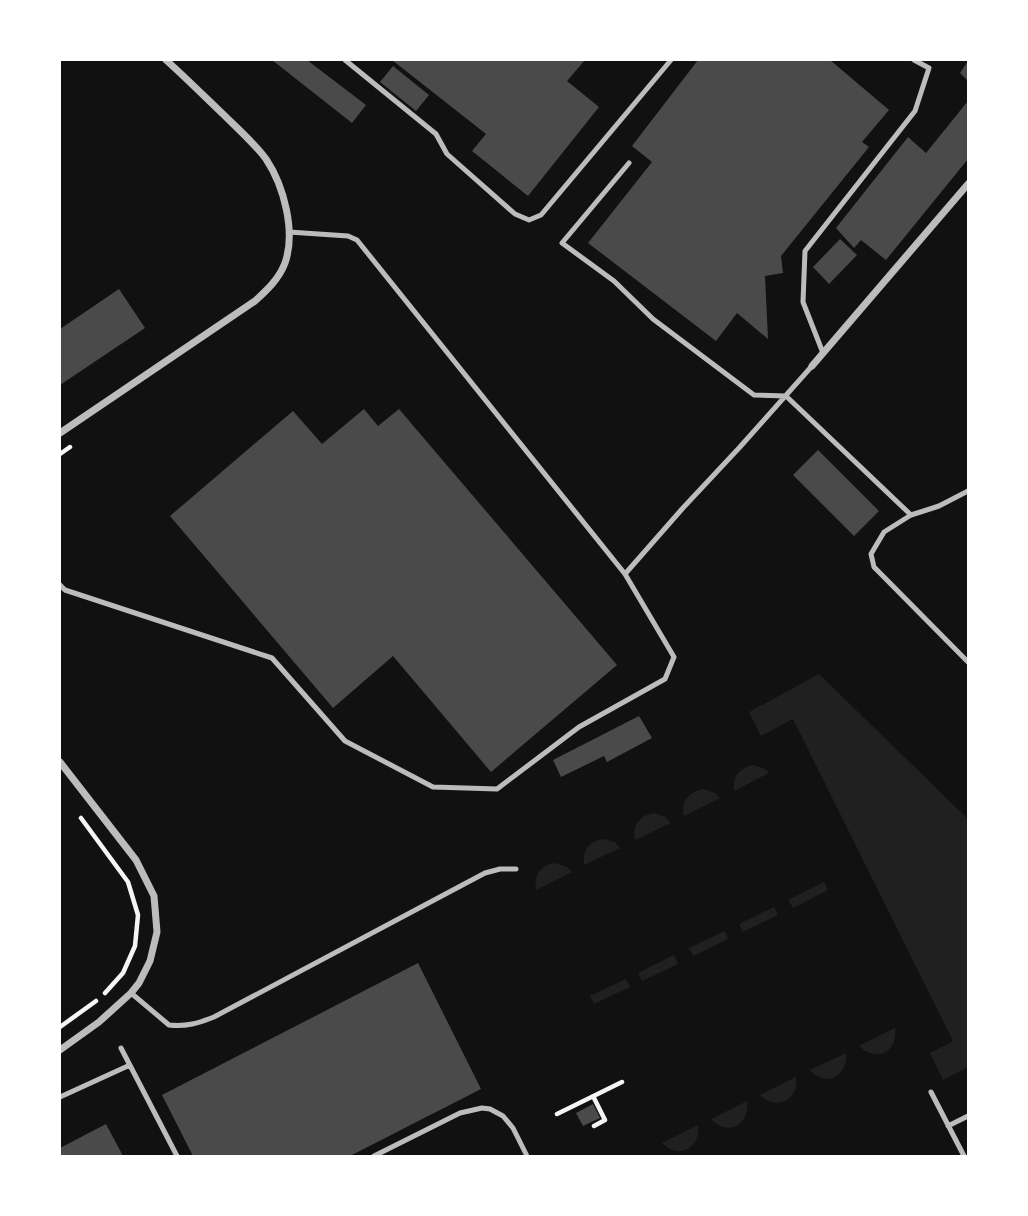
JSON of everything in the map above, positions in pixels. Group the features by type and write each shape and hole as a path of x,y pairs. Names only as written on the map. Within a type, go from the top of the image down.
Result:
{"street":[{"path":"60,433 255,301 273,285 285,264 289,232 283,197 267,160 252,142 166,60"},
{"path":"812,366 968,184"},
{"path":"60,762 136,860 154,896 157,932 150,961 131,993 99,1022 60,1050"}],"lane":[{"path":"345,60 436,134 447,154 515,214 529,220 541,215 671,60"},
{"path":"824,353 803,302 805,251 915,111 929,68 914,60"},
{"path":"629,163 562,243 614,281 653,319 754,395 786,396 911,514"},
{"path":"60,585 65,590 272,658 345,741 433,787 497,789 579,727 665,680 674,657 625,575 357,240 348,236 289,232"},
{"path":"625,575 812,366"},
{"path":"968,491 939,506 911,514 884,532 871,554 874,567 968,662"},
{"path":"131,993 169,1025 191,1026 214,1017 485,873 516,869"},
{"path":"121,1048 177,1157"},
{"path":"60,1097 130,1065"},
{"path":"931,1092 964,1157"},
{"path":"374,1157 460,1113 482,1108 503,1116 513,1128 527,1157"},
{"path":"948,1126 968,1116"}],"path":[{"path":"60,1027 99,999 123,973 135,946 138,915 128,882 75,810"},
{"path":"557,1114 622,1082"},
{"path":"593,1096 605,1120 594,1126"}],"shaded area":[{"path":"819,674 968,819 968,1067 943,1080 930,1053 953,1041 793,719 761,736 749,712"},
{"path":"753,765 769,773 734,791 737,774"},
{"path":"703,789 720,798 684,816 687,798 693,792"},
{"path":"654,813 665,817 671,823 635,840 638,822 644,816"},
{"path":"603,839 615,842 620,848 584,865 587,848"},
{"path":"555,863 572,872 536,890 539,872 545,866"},
{"path":"824,882 828,890 793,908 788,900"},
{"path":"774,907 778,915 743,932 739,924"},
{"path":"725,931 728,939 693,956 689,948"},
{"path":"674,955 678,964 642,981 638,973"},
{"path":"626,979 630,987 594,1004 590,996"},
{"path":"895,1028 893,1043 885,1052 873,1054 859,1046"},
{"path":"846,1053 843,1068 835,1077 823,1078 810,1070"},
{"path":"796,1077 794,1092 786,1101 773,1102 760,1095"},
{"path":"747,1101 745,1116 736,1126 724,1127 711,1119"},
{"path":"698,1125 696,1140 688,1149 675,1151 662,1143"}],"building":[{"path":"272,60 307,60 366,105 352,123"},
{"path":"392,60 585,60 567,81 599,107 528,196 472,151 486,134"},
{"path":"698,60 830,60 889,110 862,142 869,147 781,256 783,273 765,276 768,339 737,313 716,341 588,243 652,162 632,146"},
{"path":"968,61 968,81 960,73"},
{"path":"393,66 429,95 416,111 380,82"},
{"path":"968,101 968,159 886,260 861,240 854,248 836,228 908,137 926,153"},
{"path":"840,239 857,255 829,284 813,267"},
{"path":"119,289 145,328 60,385 60,329"},
{"path":"364,409 378,426 399,409 617,665 491,772 393,656 333,708 170,516 293,411 322,444"},
{"path":"818,450 879,511 854,536 793,475"},
{"path":"639,716 652,738 607,762 604,756 561,777 553,760"},
{"path":"418,963 481,1089 350,1156 193,1156 162,1095"},
{"path":"593,1104 600,1118 583,1126 576,1113"},
{"path":"106,1124 123,1156 60,1156 60,1148"}]}
